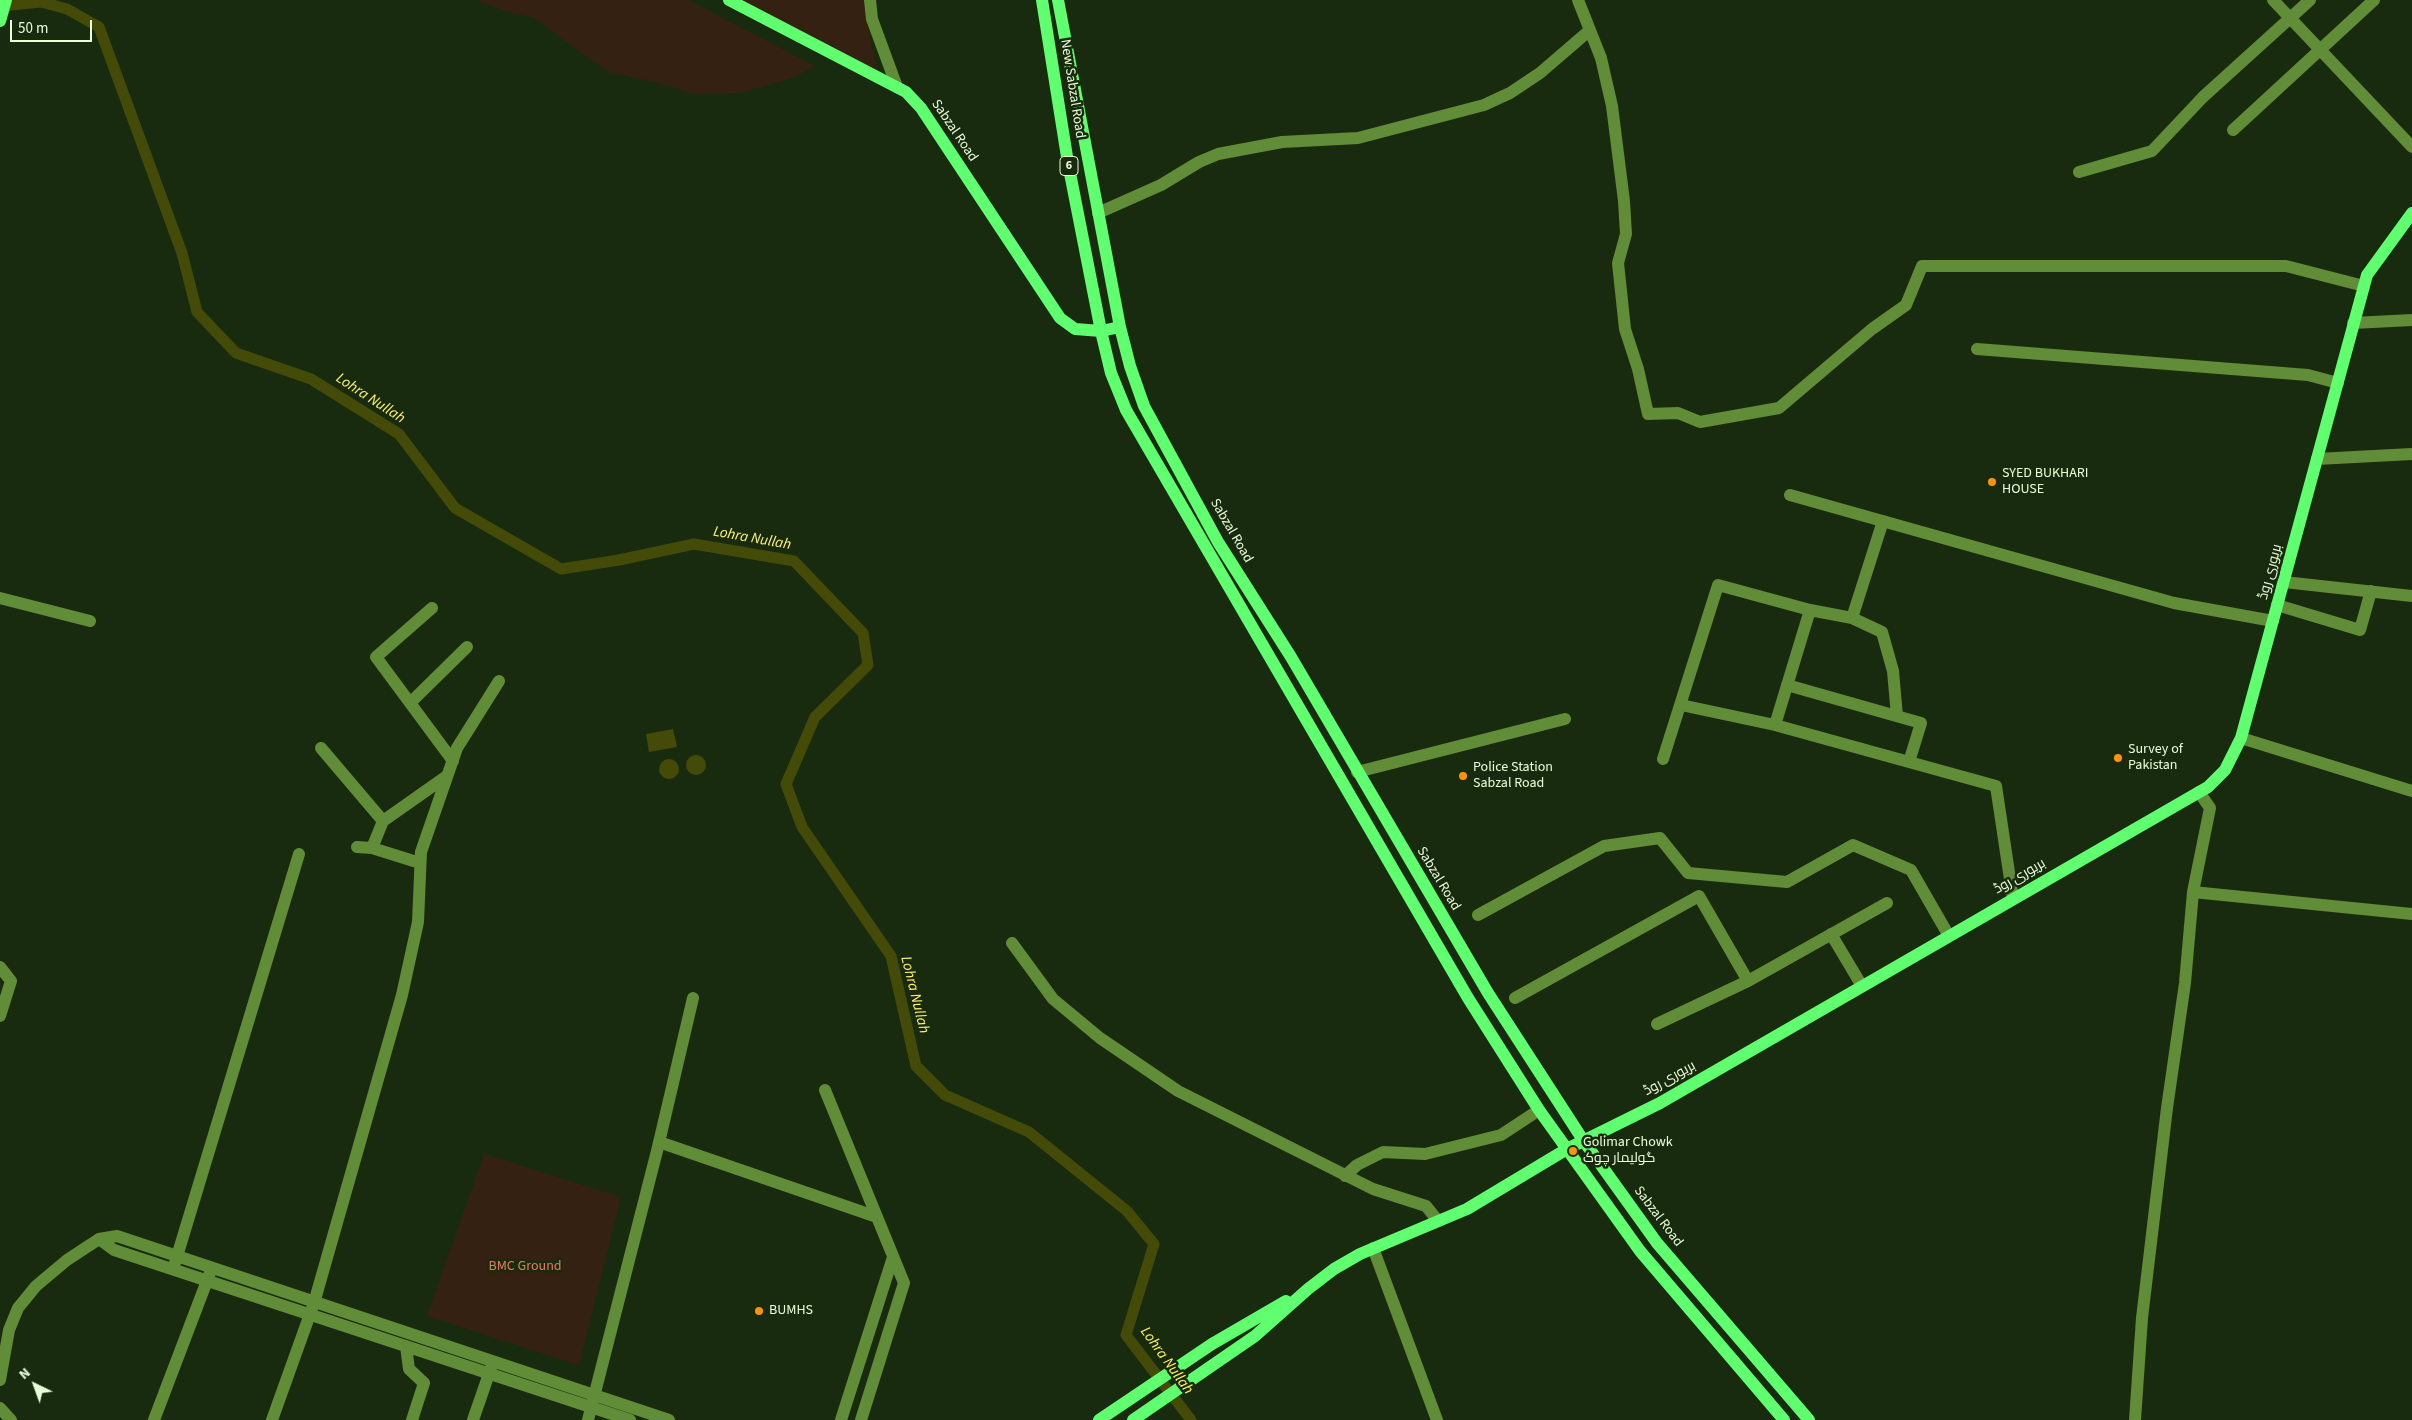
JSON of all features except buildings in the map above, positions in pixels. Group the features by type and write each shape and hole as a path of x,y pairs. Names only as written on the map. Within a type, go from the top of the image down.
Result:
{"main road":[{"path":"0,20 6,0"},
{"name":"Sabzal Road","path":"729,0 906,92 921,108 1060,318 1075,329 1101,331 1120,327 1130,366 1144,406 1218,542 1291,656 1357,772 1488,993 1583,1140 1657,1243 1809,1420"},
{"name":"New Sabzal Road","path":"1042,0 1068,163 1101,331"},
{"name":"New Sabzal Road","path":"1058,0 1120,327"},
{"name":"بریوری روڈ","path":"1308,1289 1334,1269 1373,1248 1467,1209 1583,1140 1660,1103 2208,787 2225,770 2241,738 2367,275 2412,213"},
{"path":"1101,331 1111,373 1126,410 1468,998 1539,1110 1646,1258 1784,1420"},
{"path":"1360,813 1376,803"},
{"path":"1103,1417 1212,1344 1308,1289"},
{"path":"1133,1420 1255,1336 1308,1289"}],"street":[{"path":"870,0 872,19 897,87"},
{"path":"1578,0 1601,58 1612,106 1624,201 1626,234 1618,263 1625,329 1638,369 1648,414 1678,413 1700,422 1779,408 1872,329 1906,305 1922,266 2286,266 2364,286"},
{"path":"2273,0 2412,147"},
{"path":"2079,172 2152,151 2203,97 2310,0"},
{"path":"2233,130 2321,51 2374,0"},
{"path":"1098,213 1162,185 1200,162 1218,154 1282,142 1358,138 1484,105 1510,93 1540,73 1590,30"},
{"path":"2353,323 2412,320"},
{"path":"1978,349 2308,375 2338,383"},
{"path":"2317,459 2412,454"},
{"path":"1790,495 2174,603 2273,621"},
{"path":"1852,618 1883,521"},
{"path":"2284,582 2412,596"},
{"path":"1663,760 1718,585 1810,610 1852,618 1882,632 1893,671 1897,716"},
{"path":"2277,605 2360,630 2371,591"},
{"path":"0,598 90,621"},
{"path":"432,608 376,657 453,761"},
{"path":"1775,725 1810,610"},
{"path":"410,702 466,647"},
{"path":"272,1420 313,1309 402,995 418,922 421,852 457,748 499,681"},
{"path":"1787,685 1921,723 1910,762"},
{"path":"1682,704 1775,725 1996,786 2013,899"},
{"path":"1357,772 1565,719"},
{"path":"2241,738 2412,791"},
{"path":"321,748 383,822"},
{"path":"372,848 383,822 447,776"},
{"path":"2135,1420 2142,1318 2167,1108 2185,983 2193,892 2210,808 2199,792"},
{"path":"1478,915 1604,846 1660,838 1688,872 1787,882 1853,845 1911,870 1949,936"},
{"path":"356,847 372,848 420,863"},
{"path":"173,1270 299,854"},
{"path":"2193,892 2412,914"},
{"path":"1515,998 1699,896 1748,980"},
{"path":"1657,1024 1748,980 1887,903"},
{"path":"1831,934 1862,986"},
{"path":"1012,943 1053,1000 1100,1038 1178,1092 1373,1190 1426,1206 1438,1221"},
{"path":"0,967 11,981 0,1016"},
{"path":"588,1420 659,1142 693,998"},
{"path":"825,1090 904,1283 861,1420"},
{"path":"1345,1176 1357,1165 1384,1152 1425,1154 1501,1134 1539,1110"},
{"path":"659,1142 876,1216"},
{"path":"0,1380 9,1330 18,1308 36,1286 68,1260 99,1239 118,1236 177,1255 209,1274 313,1309 493,1362 593,1401 630,1420"},
{"path":"99,1239 114,1250 173,1270 209,1274"},
{"path":"1373,1248 1437,1420"},
{"path":"841,1420 893,1257"},
{"path":"154,1420 209,1274"},
{"path":"313,1309 406,1346 489,1375 669,1420"},
{"path":"406,1346 409,1369 424,1383 412,1420"},
{"path":"473,1420 493,1362"},
{"path":"0,1408 11,1420"}],"green space":[{"path":"476,0 688,0 815,66 795,77 740,93 695,94 655,82 608,72 534,18 506,11"},
{"path":"725,0 866,0 871,43 879,75"},
{"name":"BMC Ground","path":"484,1154 621,1197 579,1365 427,1316"}],"shaded area":[{"path":"673,729 677,747 649,752 646,734"},
{"path":"696,755 703,758 706,765 703,772 696,775 689,772 686,765 689,758"},
{"path":"669,759 676,762 679,769 676,776 669,779 662,776 659,769 662,762"}],"waterway":[{"name":"Lohra Nullah","path":"0,6 41,2 67,9 99,27 182,253 197,312 236,353 311,379 399,434 455,508 561,569 619,560 694,544 794,561 863,633 868,665 815,717 786,784 802,827 891,956 916,1066 945,1095 1029,1132 1127,1211 1154,1244 1126,1335 1191,1420"}],"place":[{"name":"SYED BUKHARI HOUSE","path":"1992,482"},
{"name":"Survey of Pakistan","path":"2118,758"},
{"name":"Police Station Sabzal Road","path":"1463,776"},
{"name":"Golimar Chowk گولیمار چوک","path":"1573,1151"},
{"name":"BUMHS","path":"759,1311"}]}
